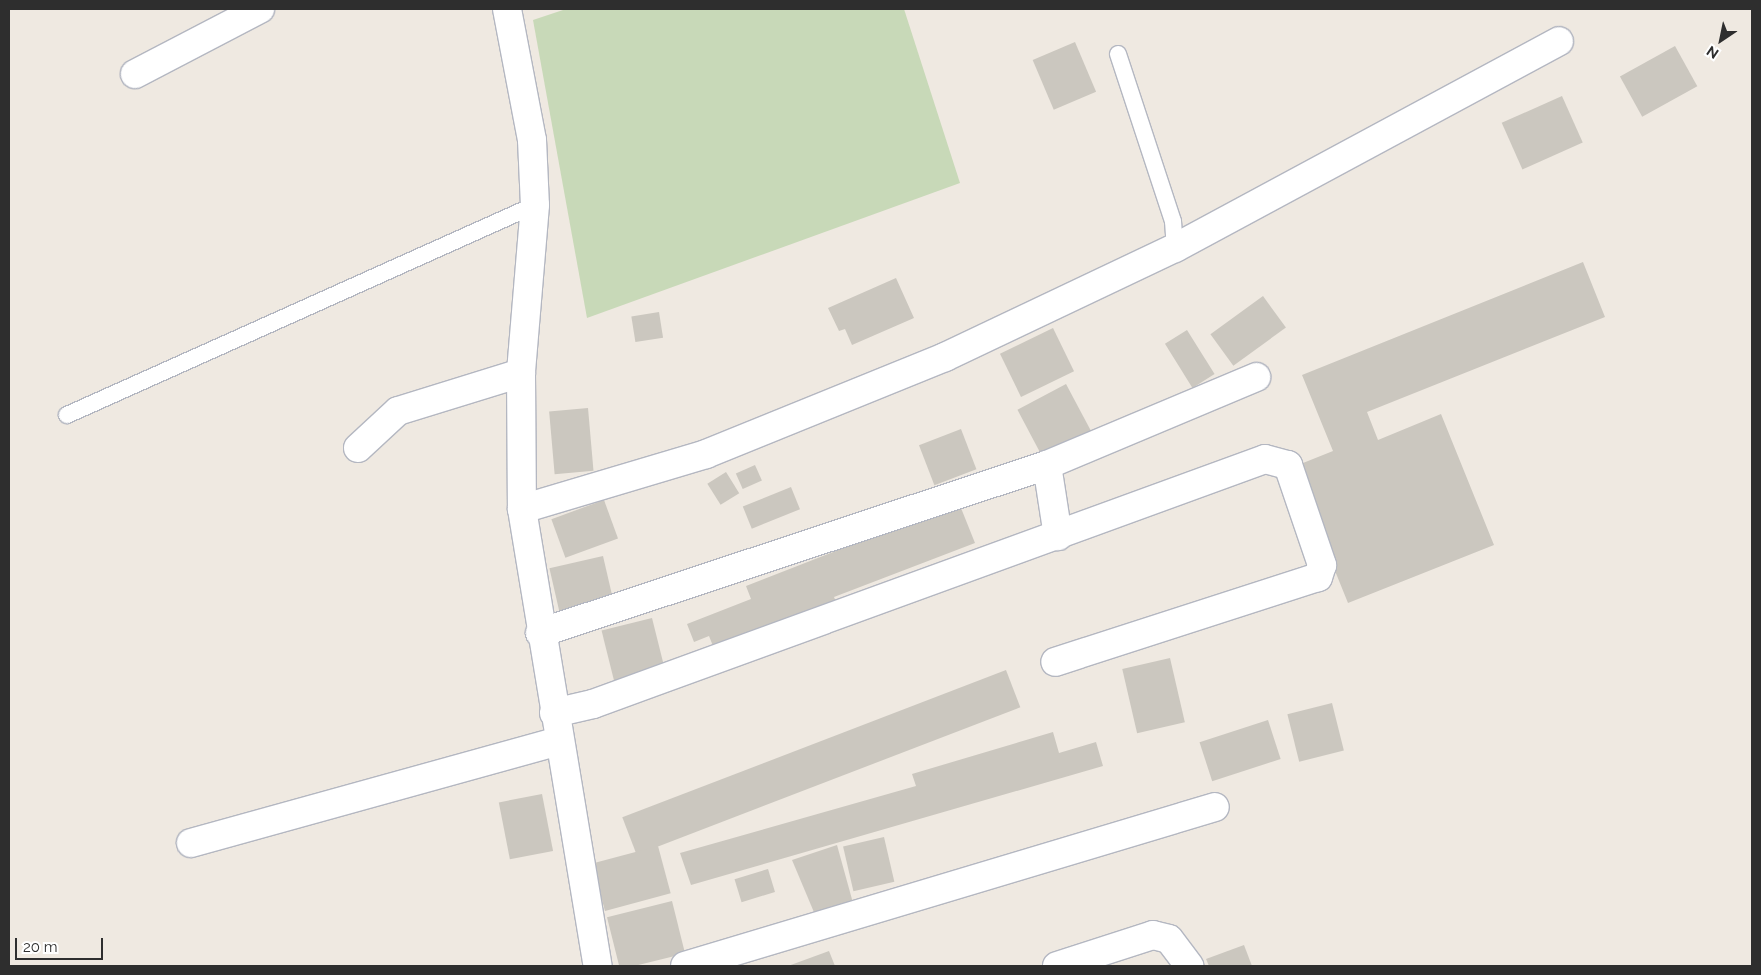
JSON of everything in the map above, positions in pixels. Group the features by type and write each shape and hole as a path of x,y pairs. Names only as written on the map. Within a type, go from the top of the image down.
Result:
{"street":[{"path":"135,74 260,9"},
{"path":"507,9 532,140 535,205 521,373 522,509 540,633 598,966"},
{"path":"522,509 706,454 945,357 1175,248 1559,41"},
{"path":"358,448 398,411 521,373"},
{"path":"540,633 1047,464 1256,377"},
{"path":"554,713 593,704 1265,459 1279,460 1288,465 1322,565 1318,578 1310,583 1056,662"},
{"path":"1047,464 1058,536"},
{"path":"191,843 558,741"},
{"path":"685,966 1214,808"},
{"path":"1058,966 1153,935 1169,939 1189,966"}],"lane":[{"path":"1118,54 1172,221 1175,248"},
{"path":"67,415 535,205"}],"green space":[{"path":"566,9 904,9 960,183 587,318 533,20"}],"building":[{"path":"1075,42 1096,92 1054,110 1033,60"},
{"path":"1675,46 1697,86 1642,117 1620,77"},
{"path":"1562,96 1583,143 1522,169 1502,123"},
{"path":"1583,262 1605,317 1367,412 1378,440 1441,414 1494,545 1348,603 1293,467 1333,451 1302,375"},
{"path":"896,278 914,318 852,345 845,329 839,331 828,308"},
{"path":"1263,296 1286,328 1233,366 1210,334"},
{"path":"659,312 663,338 635,342 631,316"},
{"path":"1053,328 1074,371 1021,397 1000,354"},
{"path":"1187,330 1215,374 1193,388 1165,344"},
{"path":"1066,384 1092,433 1043,458 1017,410"},
{"path":"588,408 593,471 555,474 549,411"},
{"path":"961,429 976,469 934,485 919,445"},
{"path":"755,465 762,481 743,489 736,474"},
{"path":"726,472 739,493 721,505 707,484"},
{"path":"791,487 800,509 752,529 743,506"},
{"path":"604,500 618,539 565,558 551,519"},
{"path":"959,503 975,543 834,597 839,609 717,656 709,636 694,642 687,624 751,599 746,586"},
{"path":"603,556 613,601 560,613 549,568"},
{"path":"652,618 666,672 615,685 602,631"},
{"path":"1170,658 1185,722 1137,733 1122,669"},
{"path":"1006,670 1020,707 637,855 622,817"},
{"path":"1332,703 1344,751 1299,762 1287,714"},
{"path":"1268,720 1281,759 1212,781 1200,742"},
{"path":"1053,732 1059,753 1096,742 1103,766 691,885 680,853 916,786 912,774"},
{"path":"542,794 553,851 510,859 499,802"},
{"path":"884,837 894,882 853,891 843,846"},
{"path":"837,845 853,903 816,917 792,860"},
{"path":"658,846 671,893 605,911 592,864"},
{"path":"768,869 775,892 742,902 735,879"},
{"path":"672,901 685,953 635,966 619,966 607,917"},
{"path":"1244,945 1252,966 1209,966 1206,959"},
{"path":"829,951 835,966 788,966"}]}
